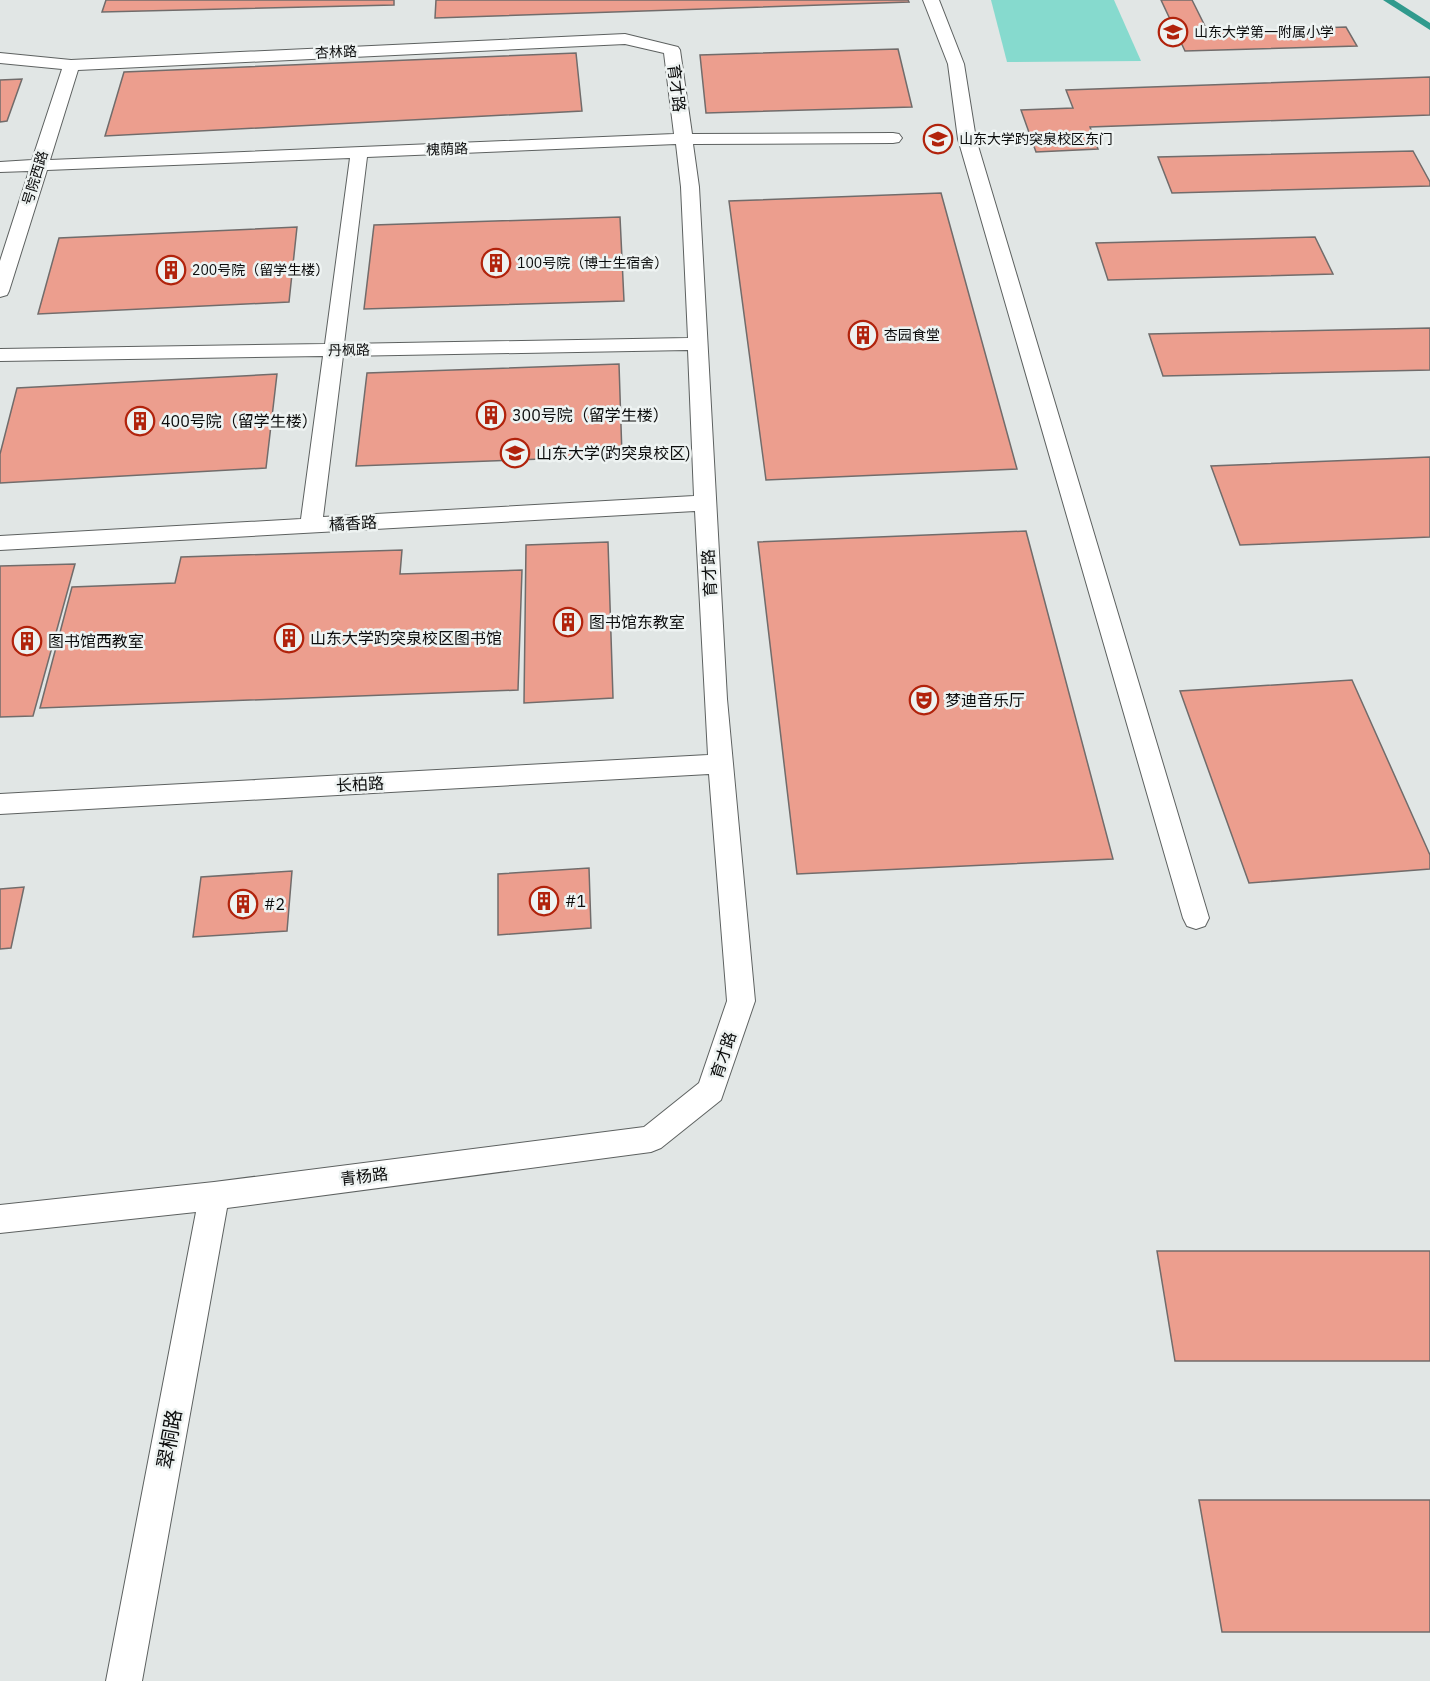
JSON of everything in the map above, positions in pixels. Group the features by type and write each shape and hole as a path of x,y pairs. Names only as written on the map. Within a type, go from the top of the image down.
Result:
{"lane":[{"path":"932,0 956,64 967,139 1196,918"},
{"name":"杏林路","path":"0,58 71,65 625,39 672,50"},
{"name":"育才路","path":"672,50 690,187 715,699 741,1001 711,1091"},
{"name":"号院西路","path":"0,291 71,65"},
{"name":"槐荫路","path":"0,167 683,139 893,138"},
{"path":"311,525 359,153"},
{"name":"丹枫路","path":"0,355 698,344"},
{"name":"橘香路","path":"0,543 705,503"},
{"name":"长柏路","path":"0,804 721,764"},
{"name":"青杨路","path":"0,1219 214,1196 651,1139 711,1091"},
{"name":"翠桐路","path":"124,1681 214,1196"}],"green space":[{"path":"991,0 1114,0 1141,61 1007,62"}],"building":[{"path":"106,0 394,0 394,5 102,12"},
{"path":"436,0 908,0 909,2 435,18"},
{"path":"1161,0 1192,0 1208,32 1346,27 1357,46 1185,51"},
{"path":"898,49 912,107 706,113 700,55"},
{"path":"576,53 582,111 105,136 124,72"},
{"path":"1430,77 1430,115 1090,127 1098,149 1036,152 1021,110 1073,108 1066,90"},
{"path":"22,79 7,121 0,122 0,80"},
{"path":"1413,151 1430,186 1172,193 1158,157"},
{"name":"杏园食堂","path":"941,193 1017,469 766,480 729,201"},
{"name":"100号院（博士生宿舍）","path":"620,217 624,301 364,309 374,225"},
{"name":"200号院（留学生楼）","path":"297,227 289,302 38,314 59,238"},
{"path":"1315,237 1333,274 1108,280 1096,243"},
{"path":"1430,328 1430,370 1163,376 1149,334"},
{"name":"300号院（留学生楼）","path":"619,364 622,456 356,466 367,373"},
{"name":"400号院（留学生楼）","path":"277,374 266,468 0,483 0,454 17,388"},
{"path":"1430,457 1430,537 1240,545 1211,466"},
{"name":"梦迪音乐厅","path":"1026,531 1113,859 797,874 758,542"},
{"name":"图书馆东教室","path":"608,542 613,698 524,703 526,545"},
{"name":"山东大学趵突泉校区图书馆","path":"402,550 400,574 522,570 518,690 40,708 72,587 175,583 181,557"},
{"name":"图书馆西教室","path":"75,564 33,716 0,717 0,566"},
{"path":"1352,680 1430,855 1430,869 1249,883 1180,691"},
{"name":"#1","path":"589,868 591,928 498,935 498,874"},
{"name":"#2","path":"292,871 287,931 193,937 201,877"},
{"path":"24,887 11,948 0,949 0,889"},
{"path":"1157,1251 1430,1251 1430,1361 1175,1361"},
{"path":"1199,1500 1430,1500 1430,1632 1222,1632"}],"waterway":[{"path":"1388,0 1430,27"}],"place":[{"name":"山东大学第一附属小学","path":"1173,32"},
{"name":"山东大学趵突泉校区东门","path":"938,139"},
{"name":"100号院（博士生宿舍）","path":"496,263"},
{"name":"200号院（留学生楼）","path":"171,270"},
{"name":"杏园食堂","path":"863,335"},
{"name":"300号院（留学生楼）","path":"491,415"},
{"name":"400号院（留学生楼）","path":"140,421"},
{"name":"山东大学(趵突泉校区)","path":"515,453"},
{"name":"图书馆东教室","path":"568,622"},
{"name":"山东大学趵突泉校区图书馆","path":"289,638"},
{"name":"图书馆西教室","path":"27,641"},
{"name":"梦迪音乐厅","path":"924,700"},
{"name":"#1","path":"544,901"},
{"name":"#2","path":"243,904"}]}
